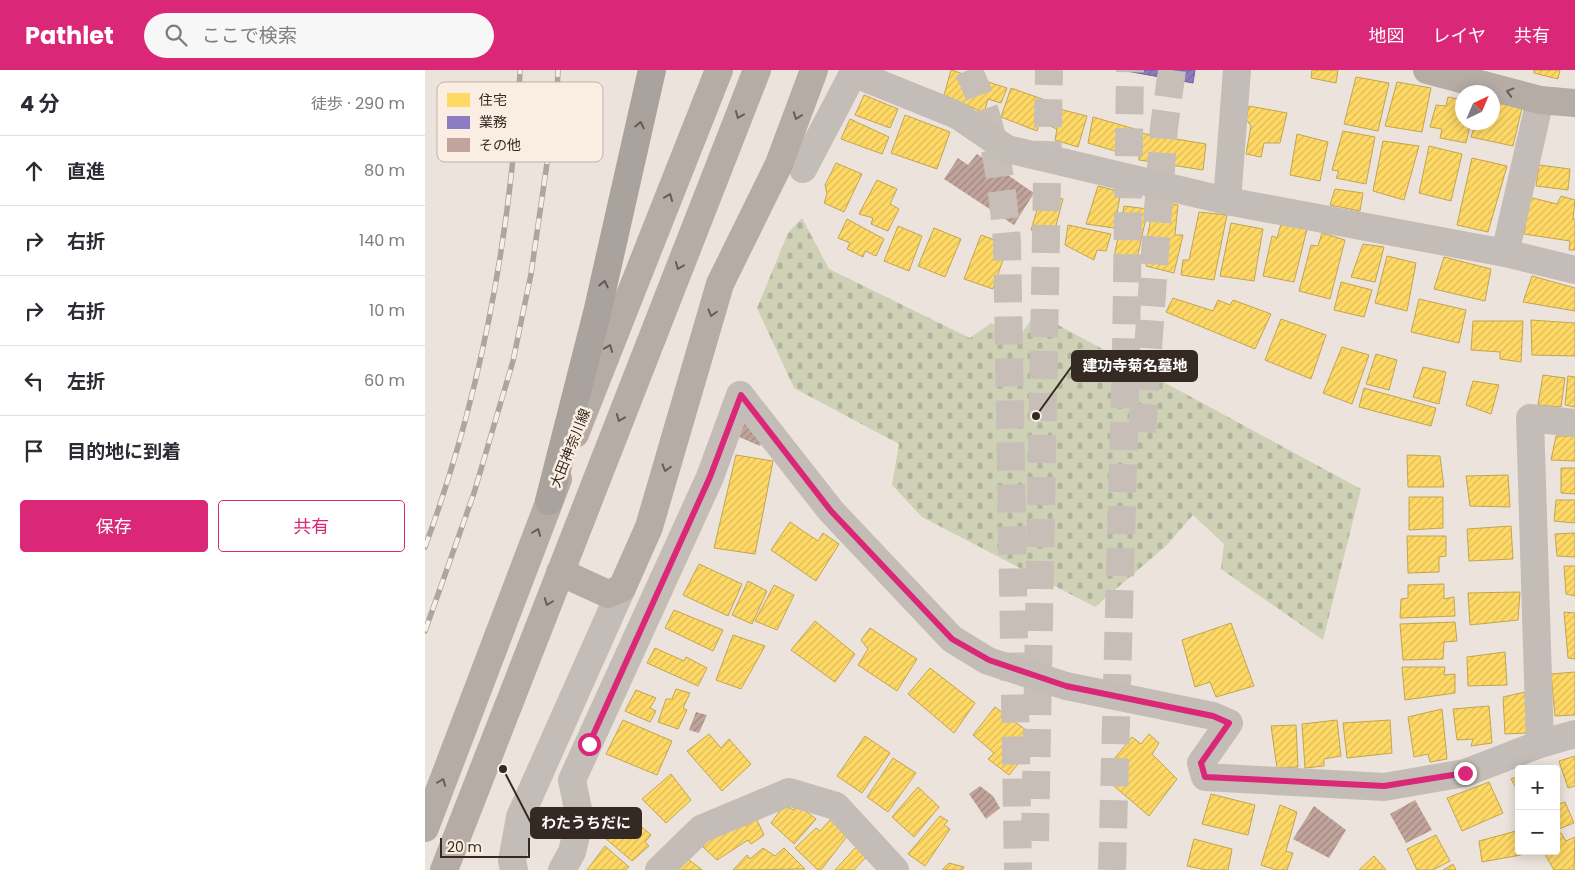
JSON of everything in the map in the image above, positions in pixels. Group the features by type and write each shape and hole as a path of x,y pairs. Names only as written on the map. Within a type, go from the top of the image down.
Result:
{"highway":[{"path":"549,501 597,313 652,70"}],"main road":[{"name":"大田神奈川線","path":"425,828 549,501 719,70"},
{"path":"444,870 757,70"},
{"path":"560,572 608,594 622,588 649,527 720,284 779,164 814,70"},
{"path":"1427,70 1540,100 1575,103"}],"street":[{"path":"1227,201 1237,70"},
{"path":"803,169 854,72 957,115 1007,149 1227,201 1505,253 1575,270"},
{"path":"1505,253 1540,100"},
{"path":"562,870 572,852 580,819 572,780 710,477 741,395 831,511 952,639 989,660 1066,686 1213,716 1229,723 1201,763 1205,777 1384,786 1465,773 1540,744 1575,734"},
{"path":"1540,744 1530,418 1575,423"},
{"path":"514,870 512,861 519,817 622,588"},
{"path":"659,870 701,829 789,792 836,806 895,870"}],"green space":[{"path":"802,218 829,269 970,338 991,323 1017,340 1036,313 1361,489 1323,640 1221,569 1224,544 1193,515 1167,545 1095,607 922,517 892,485 899,444 794,388 757,308 788,233"}],"building: 住宅":[{"path":"951,70 1007,88 1001,103 988,99 984,113 944,95"},
{"path":"1312,70 1338,70 1336,83 1311,78"},
{"path":"1534,70 1560,70 1558,79 1534,73"},
{"path":"1356,77 1389,83 1378,131 1344,124"},
{"path":"1397,82 1431,88 1422,132 1385,126"},
{"path":"1011,88 1045,100 1037,131 1001,117"},
{"path":"864,95 898,109 890,128 855,115"},
{"path":"1448,97 1455,98 1455,130 1469,130 1466,143 1440,138 1442,129 1430,127 1436,105 1446,106"},
{"path":"1500,103 1522,108 1513,146 1471,137 1473,130 1500,130"},
{"path":"1249,106 1287,113 1280,143 1264,143 1261,157 1246,154 1251,126 1246,119"},
{"path":"1055,108 1087,116 1078,147 1055,140 1057,129 1052,127"},
{"path":"905,115 950,132 937,169 891,153"},
{"path":"1093,117 1135,129 1129,146 1121,146 1118,152 1088,143"},
{"path":"850,119 889,137 882,154 841,139"},
{"path":"1343,131 1375,137 1366,184 1336,178 1339,171 1332,170"},
{"path":"1140,133 1206,144 1203,170 1139,160"},
{"path":"1297,134 1328,142 1320,181 1290,175"},
{"path":"1383,141 1419,146 1404,200 1373,191"},
{"path":"1429,146 1462,154 1451,201 1419,193"},
{"path":"1472,158 1507,166 1488,232 1457,225"},
{"path":"836,163 862,174 844,212 824,203 827,194 825,185"},
{"path":"1539,165 1570,169 1568,190 1536,186"},
{"path":"877,180 897,189 890,204 899,209 888,231 871,224 873,218 859,214"},
{"path":"1098,186 1121,192 1114,228 1086,224"},
{"path":"1335,189 1363,193 1360,211 1330,205"},
{"path":"1042,193 1063,199 1053,237 1031,230"},
{"path":"1561,196 1575,200 1573,219 1575,219 1575,250 1569,250 1570,241 1524,234 1529,197 1557,204"},
{"path":"1155,200 1178,205 1175,235 1183,235 1174,273 1146,266 1149,254 1144,252"},
{"path":"1124,206 1148,209 1136,263 1114,258"},
{"path":"1199,212 1227,215 1214,280 1181,275 1183,260 1189,260"},
{"path":"847,219 884,239 876,256 865,251 863,257 847,249 850,243 838,238"},
{"path":"1231,223 1263,229 1254,281 1220,276"},
{"path":"1281,224 1307,229 1294,282 1263,276 1272,236 1277,238"},
{"path":"1068,225 1111,234 1106,251 1097,250 1094,260 1065,245"},
{"path":"898,226 922,236 909,271 884,261"},
{"path":"934,228 961,239 945,277 918,266"},
{"path":"1322,233 1345,240 1330,299 1299,291 1311,245 1318,246"},
{"path":"981,235 1008,245 993,289 964,279"},
{"path":"1363,244 1384,247 1375,282 1351,277"},
{"path":"1387,256 1416,263 1407,311 1375,303"},
{"path":"1444,257 1491,269 1485,301 1434,289"},
{"path":"1532,276 1575,288 1575,311 1523,302"},
{"path":"1341,282 1372,290 1364,317 1334,310"},
{"path":"1173,298 1213,311 1218,300 1230,305 1233,300 1271,314 1255,349 1166,312"},
{"path":"1419,299 1466,310 1459,343 1411,332"},
{"path":"1281,319 1326,335 1311,379 1265,360"},
{"path":"1531,320 1575,323 1575,356 1532,355"},
{"path":"1473,321 1523,321 1521,362 1500,359 1500,352 1471,350"},
{"path":"1342,347 1369,355 1352,404 1323,393"},
{"path":"1376,354 1397,360 1389,390 1366,384"},
{"path":"1423,367 1446,372 1439,404 1413,397"},
{"path":"1543,375 1565,378 1561,407 1538,405"},
{"path":"1568,376 1575,377 1575,407 1565,405"},
{"path":"1473,381 1499,385 1491,414 1466,405"},
{"path":"1364,388 1436,408 1431,426 1359,407"},
{"path":"1556,436 1575,436 1575,461 1551,460"},
{"path":"736,455 773,461 755,554 714,548"},
{"path":"1407,455 1440,456 1444,487 1408,487"},
{"path":"1561,468 1575,468 1575,494 1561,493"},
{"path":"1508,475 1510,507 1470,506 1466,476"},
{"path":"1409,497 1443,497 1443,528 1409,530"},
{"path":"1556,500 1575,500 1575,523 1554,521"},
{"path":"790,522 818,541 823,533 839,544 816,581 771,550"},
{"path":"1511,526 1513,559 1469,561 1467,529"},
{"path":"1575,533 1575,557 1557,556 1555,534"},
{"path":"1407,536 1446,536 1446,556 1439,557 1439,572 1408,573"},
{"path":"699,564 742,584 728,616 683,595"},
{"path":"1564,566 1575,566 1575,596 1566,594"},
{"path":"748,581 767,591 752,624 732,615"},
{"path":"1444,584 1444,599 1454,597 1455,616 1400,618 1401,599 1408,598 1408,585"},
{"path":"774,585 794,595 777,630 755,621"},
{"path":"1520,592 1518,620 1470,625 1468,593"},
{"path":"674,610 723,630 713,651 665,628"},
{"path":"1564,612 1575,613 1575,659 1568,658"},
{"path":"815,621 855,654 835,682 791,650"},
{"path":"1455,622 1457,641 1444,642 1443,659 1403,660 1400,624"},
{"path":"1231,623 1254,686 1216,697 1210,682 1195,687 1182,640"},
{"path":"870,628 917,659 897,691 858,665 868,649 861,640"},
{"path":"733,635 765,646 741,689 716,680"},
{"path":"655,648 684,661 686,657 707,668 698,686 647,663"},
{"path":"1505,652 1507,685 1468,686 1467,657"},
{"path":"1402,667 1445,667 1444,675 1455,674 1455,693 1405,700"},
{"path":"930,668 975,703 954,733 908,694"},
{"path":"1575,672 1575,715 1555,716 1551,674"},
{"path":"676,689 690,693 683,708 687,710 678,729 658,722 666,699 672,699"},
{"path":"636,690 656,698 650,708 656,711 650,722 625,711"},
{"path":"1525,692 1528,733 1505,734 1503,697"},
{"path":"1489,706 1492,743 1471,746 1473,739 1457,740 1453,709"},
{"path":"995,707 1038,739 1009,775 988,759 994,753 973,735"},
{"path":"1442,709 1447,759 1430,762 1428,754 1414,757 1408,717"},
{"path":"623,720 672,741 657,775 606,754"},
{"path":"1337,720 1341,756 1324,759 1324,766 1305,768 1302,724"},
{"path":"1390,720 1392,753 1347,758 1343,723"},
{"path":"1296,725 1298,767 1277,768 1271,726"},
{"path":"709,734 721,748 729,739 751,764 722,791 687,751"},
{"path":"1149,734 1159,743 1152,754 1177,779 1149,816 1101,775 1132,737 1141,744"},
{"path":"865,736 890,753 862,793 837,776"},
{"path":"1575,756 1575,786 1568,788 1559,761"},
{"path":"893,758 916,773 888,812 867,797"},
{"path":"671,774 691,800 666,823 642,799"},
{"path":"1515,778 1515,786 1511,779"},
{"path":"1489,782 1503,813 1462,831 1447,798"},
{"path":"918,787 939,807 914,837 892,817"},
{"path":"1211,794 1255,805 1248,835 1202,824"},
{"path":"1565,802 1574,823 1560,828 1560,810 1560,804"},
{"path":"785,804 793,810 798,805 816,819 794,844 771,823"},
{"path":"1280,805 1297,812 1286,851 1293,853 1287,870 1276,870 1261,865"},
{"path":"627,814 651,835 645,842 649,846 632,861 605,838"},
{"path":"940,816 948,821 944,825 950,829 925,866 908,854"},
{"path":"756,818 764,835 751,844 748,840 717,860 703,847 703,839 740,819 746,826"},
{"path":"831,819 848,835 821,870 818,870 795,848 816,828 820,831"},
{"path":"1515,831 1515,855 1521,855 1482,862 1479,841"},
{"path":"1560,834 1566,841 1575,837 1574,870 1554,870 1545,855 1560,855"},
{"path":"1436,835 1450,861 1433,870 1417,870 1407,849"},
{"path":"1194,839 1232,849 1228,870 1207,870 1187,866"},
{"path":"605,846 629,867 626,870 587,870"},
{"path":"857,846 867,856 854,870 835,870"},
{"path":"763,848 775,856 784,848 805,869 733,870 747,855 750,859"},
{"path":"683,855 702,870 670,870"},
{"path":"1374,856 1386,870 1359,870"},
{"path":"949,863 964,867 962,870 942,870"},
{"path":"1453,864 1456,870 1443,870"}],"building: 業務":[{"path":"1121,70 1195,70 1193,83"}],"building: その他":[{"path":"977,154 1034,193 1014,225 944,179 958,158 968,165"},
{"path":"744,421 765,436 760,446 737,436"},
{"path":"696,712 707,715 699,733 689,730"},
{"path":"980,786 993,796 1000,808 986,819 969,794"},
{"path":"1415,800 1432,830 1406,843 1390,814"},
{"path":"1314,806 1346,830 1329,858 1293,839"}],"tunnel":[{"path":"968,70 985,111 996,154 1007,242 1018,870"},
{"path":"1035,841 1049,70"},
{"path":"1112,870 1126,354 1130,70"},
{"path":"1142,432 1164,127 1172,70"}],"railway":[{"path":"520,70 520,82"},
{"path":"558,70 558,82"},
{"path":"425,547 456,455 480,360 499,265 513,162"},
{"path":"425,631 474,493 513,361 531,274 547,162"}],"place":[{"name":"建功寺菊名墓地","path":"1036,416"},
{"name":"わたうちだに","path":"503,769"}],"route":[{"path":"589,744 710,477 741,395 831,511 952,639 989,660 1066,686 1213,716 1229,723 1201,763 1205,777 1384,786 1465,773"}]}
